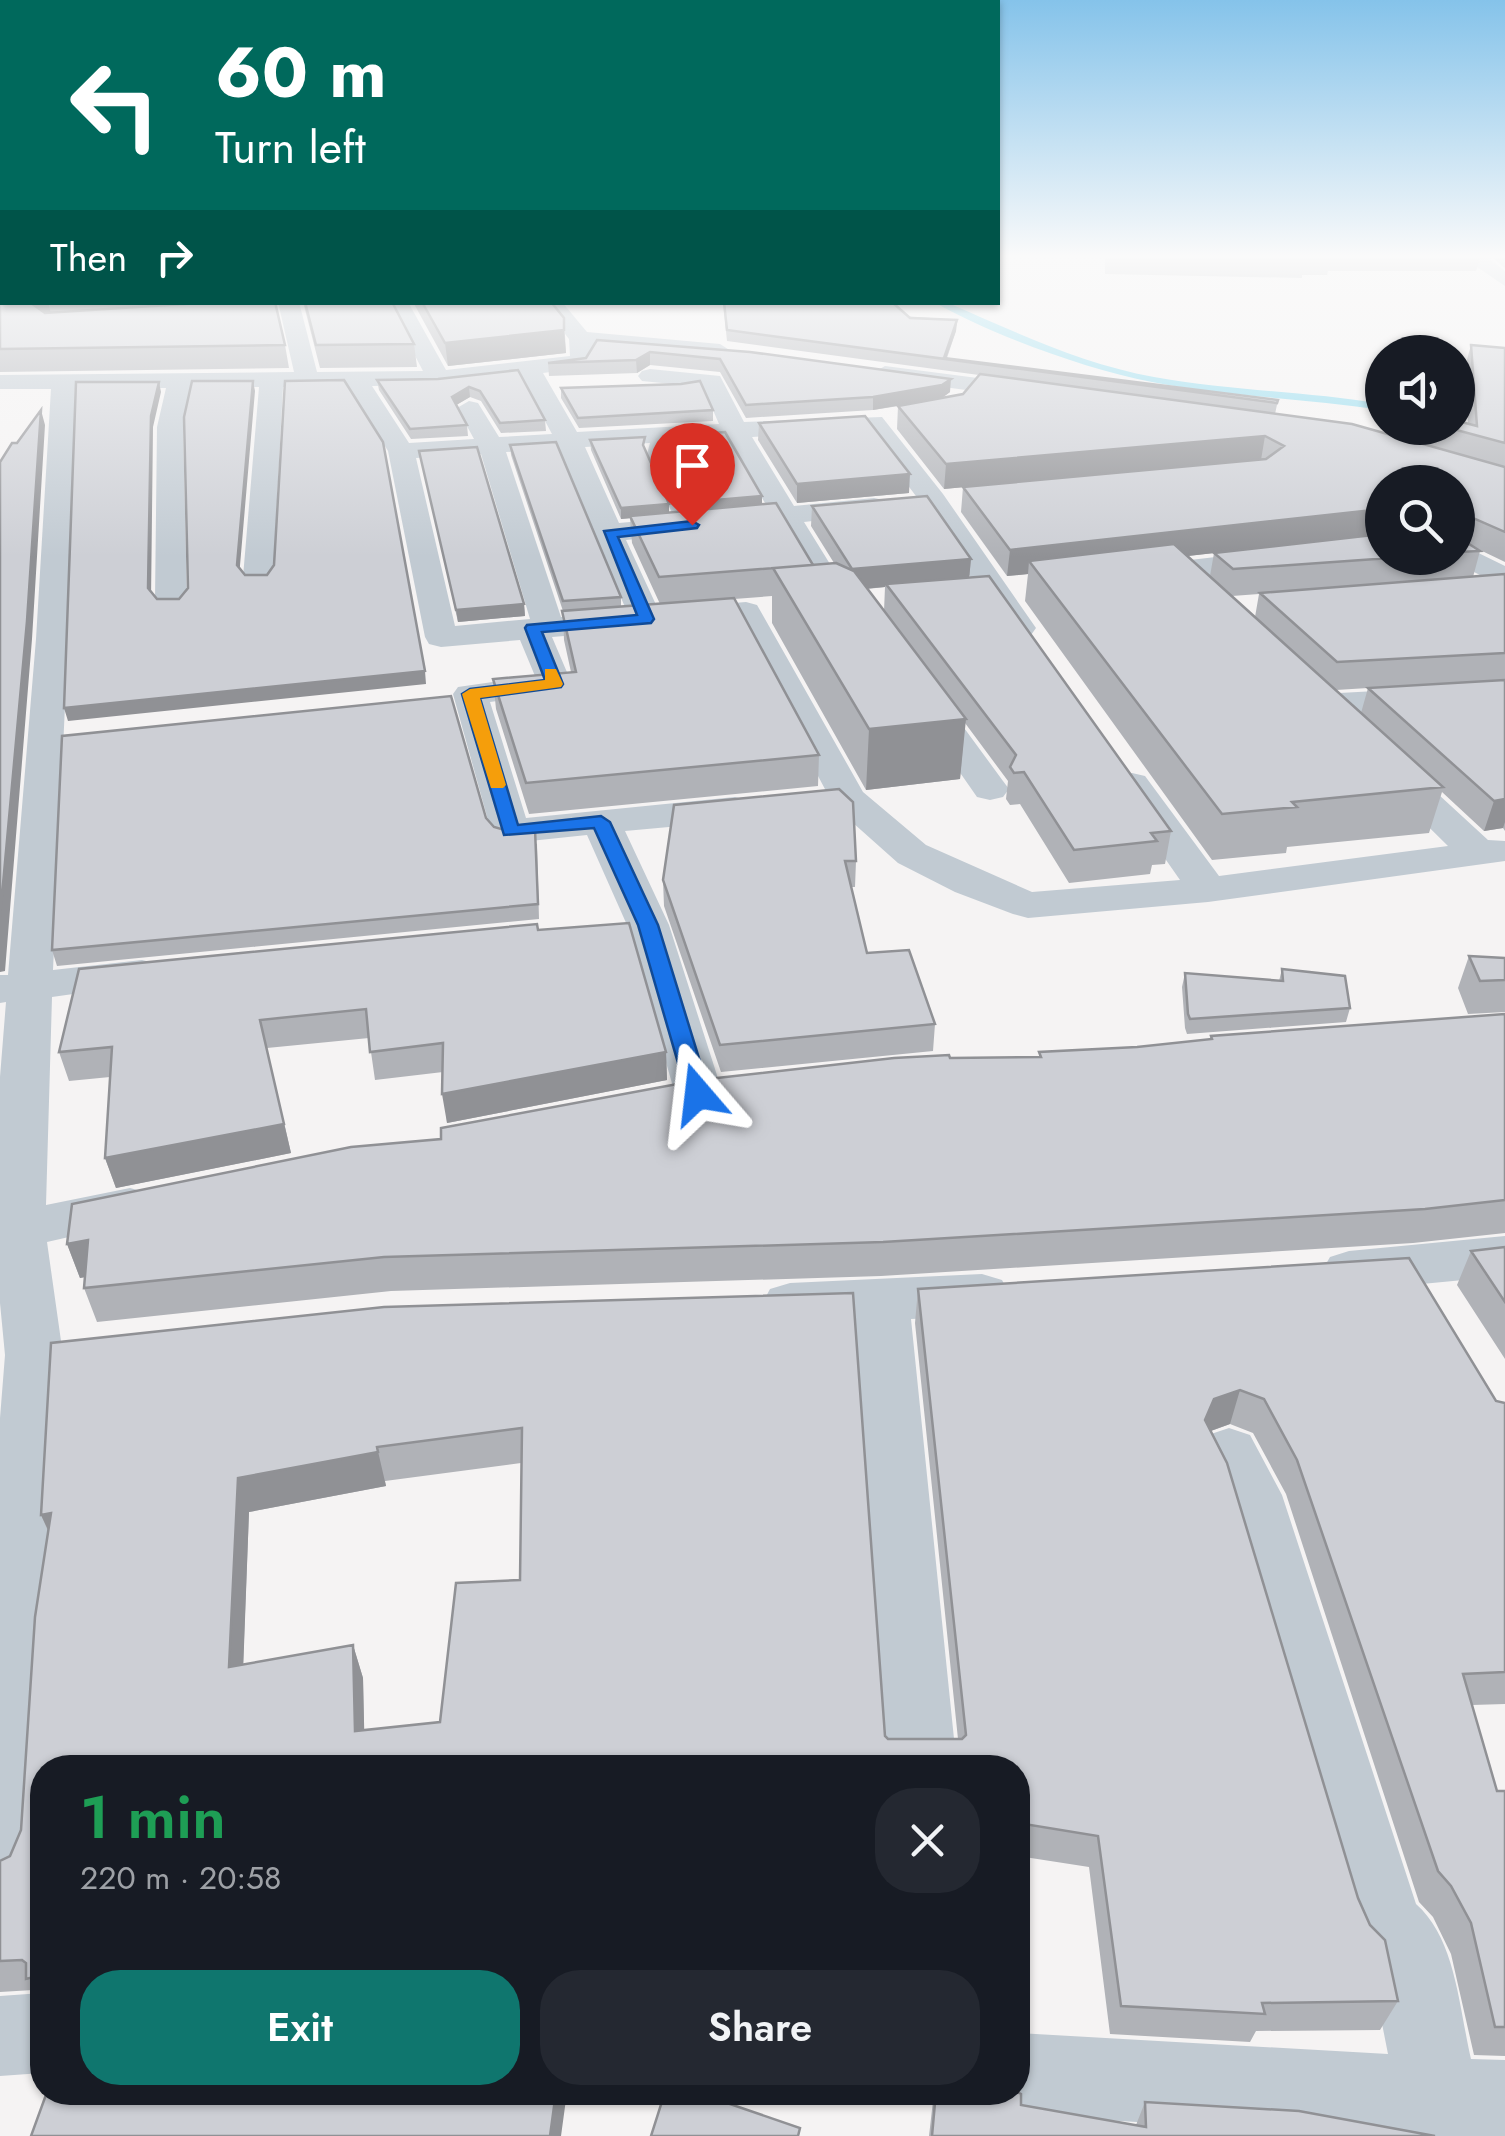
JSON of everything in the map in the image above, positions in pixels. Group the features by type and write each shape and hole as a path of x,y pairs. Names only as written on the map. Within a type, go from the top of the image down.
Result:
{"street":[{"path":"299,358 307,380"},
{"path":"428,358 439,378"},
{"path":"535,379 567,358"},
{"path":"582,358 586,370 634,397 735,430 873,422 908,415"},
{"path":"5,382 47,367 180,380 535,379 574,388"},
{"path":"5,382 47,367"},
{"path":"0,1860 34,1355 10,1231 15,987 65,736 47,367"},
{"path":"866,370 1061,396"},
{"path":"356,379 401,450 441,637 838,604 865,616 877,616"},
{"path":"535,379 568,439 646,619"},
{"path":"170,600 170,427 180,380"},
{"path":"258,577 271,380"},
{"path":"401,450 568,439 634,397 712,380 735,430 838,604"},
{"path":"634,397 665,448 660,454 692,525"},
{"path":"432,698 555,684 491,445 468,408"},
{"path":"873,422 933,500 1039,654"},
{"path":"609,534 972,497"},
{"path":"1104,579 1365,549"},
{"path":"1475,561 1505,578"},
{"path":"1177,571 1205,598"},
{"path":"955,594 1030,587"},
{"path":"1467,591 1505,588"},
{"path":"746,612 810,801"},
{"path":"1292,678 1356,739 1492,851"},
{"path":"910,679 990,788"},
{"path":"470,694 511,831 810,801 970,883 1028,905 1208,890 1492,851"},
{"path":"1321,705 1505,694"},
{"path":"1118,764 1208,890"},
{"path":"601,822 629,927 718,1092 646,1103"},
{"path":"15,987 184,969"},
{"path":"10,1231 174,1197"},
{"path":"1294,1275 1505,1256"},
{"path":"1412,1267 1444,1317"},
{"path":"744,1306 1038,1292"},
{"path":"881,1302 920,1755"},
{"path":"34,1355 93,1349"},
{"path":"1030,2075 1472,2099 1406,1947 1384,1927 1368,1862 1251,1495 1229,1453"},
{"path":"0,2036 30,2034"}],"building":[{"path":"586,358 640,358 548,363"},
{"path":"707,358 792,358 951,379 942,385 873,397 746,405 720,359"},
{"path":"936,358 1278,400 1277,403"},
{"path":"1475,358 1505,358 1505,443 1475,435"},
{"path":"518,370 545,420 500,423 480,391 469,387 452,397 467,425 410,429 377,380 438,379"},
{"path":"980,374 1352,424 1365,428 1365,445 1427,445 1505,467 1505,532 1475,519 1475,465 1365,465 1365,511 1010,550 963,487 1266,459 1284,446 1265,436 946,464 898,406 963,394"},
{"path":"344,380 383,442 425,671 64,708 76,382 159,382 151,416 148,588 157,599 179,599 188,588 184,417 192,381 253,381 237,565 245,575 267,575 274,565 285,381"},
{"path":"700,381 713,410 578,418 561,388 681,384"},
{"path":"41,410 27,621 0,917 0,462"},
{"path":"865,416 910,474 797,484 759,423"},
{"path":"725,432 762,496 704,501 677,444 681,435"},
{"path":"645,437 643,445 669,504 621,508 590,440"},
{"path":"556,442 621,597 563,601 510,445"},
{"path":"477,447 524,604 456,610 419,451"},
{"path":"927,496 971,559 852,569 812,506"},
{"path":"776,503 813,565 659,577 630,516"},
{"path":"1365,536 1365,560 1233,569 1214,553"},
{"path":"1174,544 1443,787 1292,802 1297,807 1222,814 1029,561"},
{"path":"836,563 854,571 966,719 869,729 773,568"},
{"path":"1505,574 1505,653 1337,662 1260,593"},
{"path":"989,576 1171,831 1151,833 1157,841 1074,850 1024,772 1014,773 1010,767 1016,755 886,584"},
{"path":"734,598 819,755 526,783 493,679 576,672 562,611"},
{"path":"1505,680 1505,799 1494,801 1368,688"},
{"path":"451,696 486,818 494,827 508,831 535,829 538,904 52,950 62,736"},
{"path":"839,789 853,802 856,861 845,861 867,953 909,950 935,1024 720,1045 663,880 674,805"},
{"path":"629,923 666,1052 442,1094 443,1043 370,1052 366,1009 260,1020 284,1124 105,1158 112,1047 59,1052 79,969 537,924 538,930"},
{"path":"1469,956 1505,958 1505,980 1480,981"},
{"path":"1282,969 1345,976 1350,1008 1190,1019 1185,973 1283,981"},
{"path":"1505,1014 1505,1200 1425,1209 883,1242 384,1257 84,1288 88,1240 67,1244 72,1204 351,1147 441,1139 441,1128 699,1080 894,1058 1041,1057 1039,1052"},
{"path":"1505,1247 1505,1302 1471,1251"},
{"path":"1409,1258 1496,1401 1505,1403 1505,1672 1463,1674 1497,1791 1505,1791 1505,2027 1495,2027 1471,1923 1438,1871 1297,1460 1264,1399 1240,1390 1214,1399 1205,1420 1227,1463 1358,1898 1370,1925 1385,1940 1398,2001 1262,2003 1265,2014 1121,2006 1098,1836 1030,1825 1030,1755 30,1755 30,1978 26,1979 26,1963 22,1960 0,1961 0,1861 10,1856 21,1830 35,1617 51,1513 41,1515 51,1343 384,1307 853,1293 885,1736 962,1739 966,1735 918,1289","holes":["522,1428 520,1580 456,1583 440,1722 355,1731 353,1645 229,1667 238,1478 378,1452 377,1447"]},
{"path":"1145,2102 1299,2111 1435,2136 932,2136 935,2105 1021,2105 1146,2127"},
{"path":"42,2105 554,2105 550,2136 31,2136"},
{"path":"661,2105 733,2105 800,2128 798,2136 651,2136"}],"waterway":[{"path":"1074,358 1154,380 1365,404"}],"slow traffic":[{"path":"497,785 470,694 555,684 550,673"}],"route":[{"path":"692,525 609,534 646,619 532,628 555,684 470,694 511,831 601,822 648,925 698,1094"}]}
